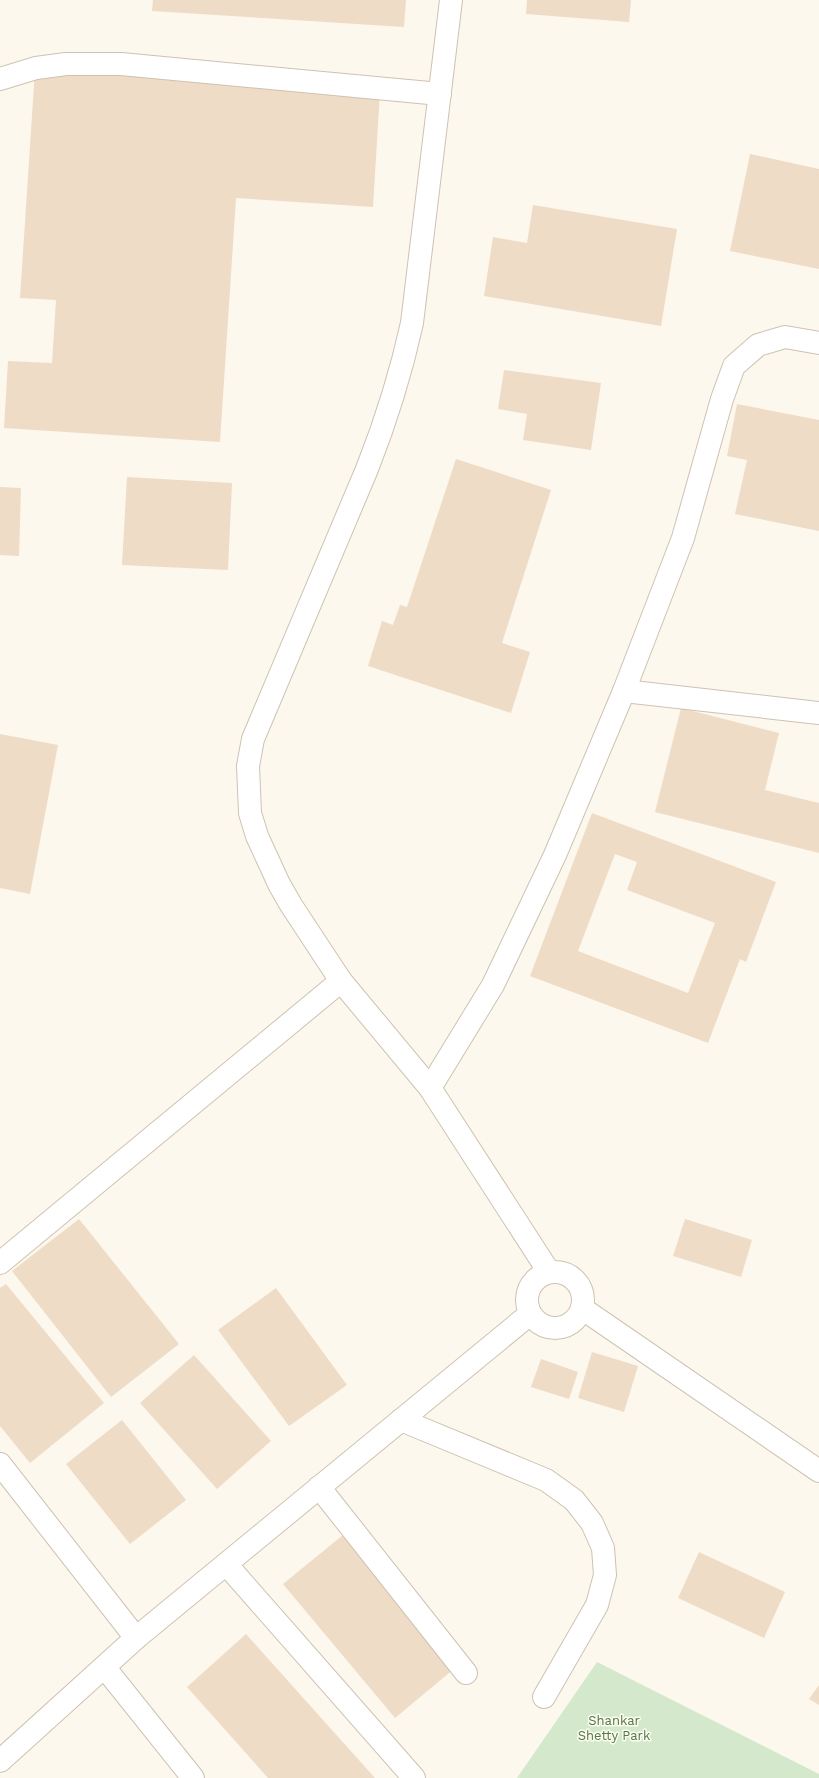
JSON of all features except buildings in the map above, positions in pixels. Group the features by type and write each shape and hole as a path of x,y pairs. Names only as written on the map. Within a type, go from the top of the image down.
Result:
{"street":[{"path":"451,0 412,323 395,390 367,469 264,710 254,739 248,766 250,813 264,854 291,906 341,981 430,1088 549,1272"},
{"path":"0,79 36,68 66,64 121,64 440,94"},
{"path":"430,1088 493,985 555,855 624,690 683,538 722,399 734,366 758,345 785,337 819,343"},
{"path":"624,690 819,713"},
{"path":"0,1263 341,981"},
{"path":"549,1272 564,1273 576,1281 583,1294 583,1309 575,1322 562,1328 547,1328 534,1320 530,1314 527,1299 528,1292 536,1280 549,1272"},
{"path":"583,1309 819,1470"},
{"path":"0,1761 105,1668 136,1638 530,1314"},
{"path":"401,1420 546,1480 574,1500 592,1523 603,1548 605,1575 597,1606 544,1697"},
{"path":"0,1464 136,1638"},
{"path":"319,1487 466,1673"},
{"path":"226,1564 414,1778"},
{"path":"105,1668 193,1778"}],"green space":[{"name":"Shankar Shetty Park","path":"597,1662 819,1774 819,1778 517,1778"}]}
